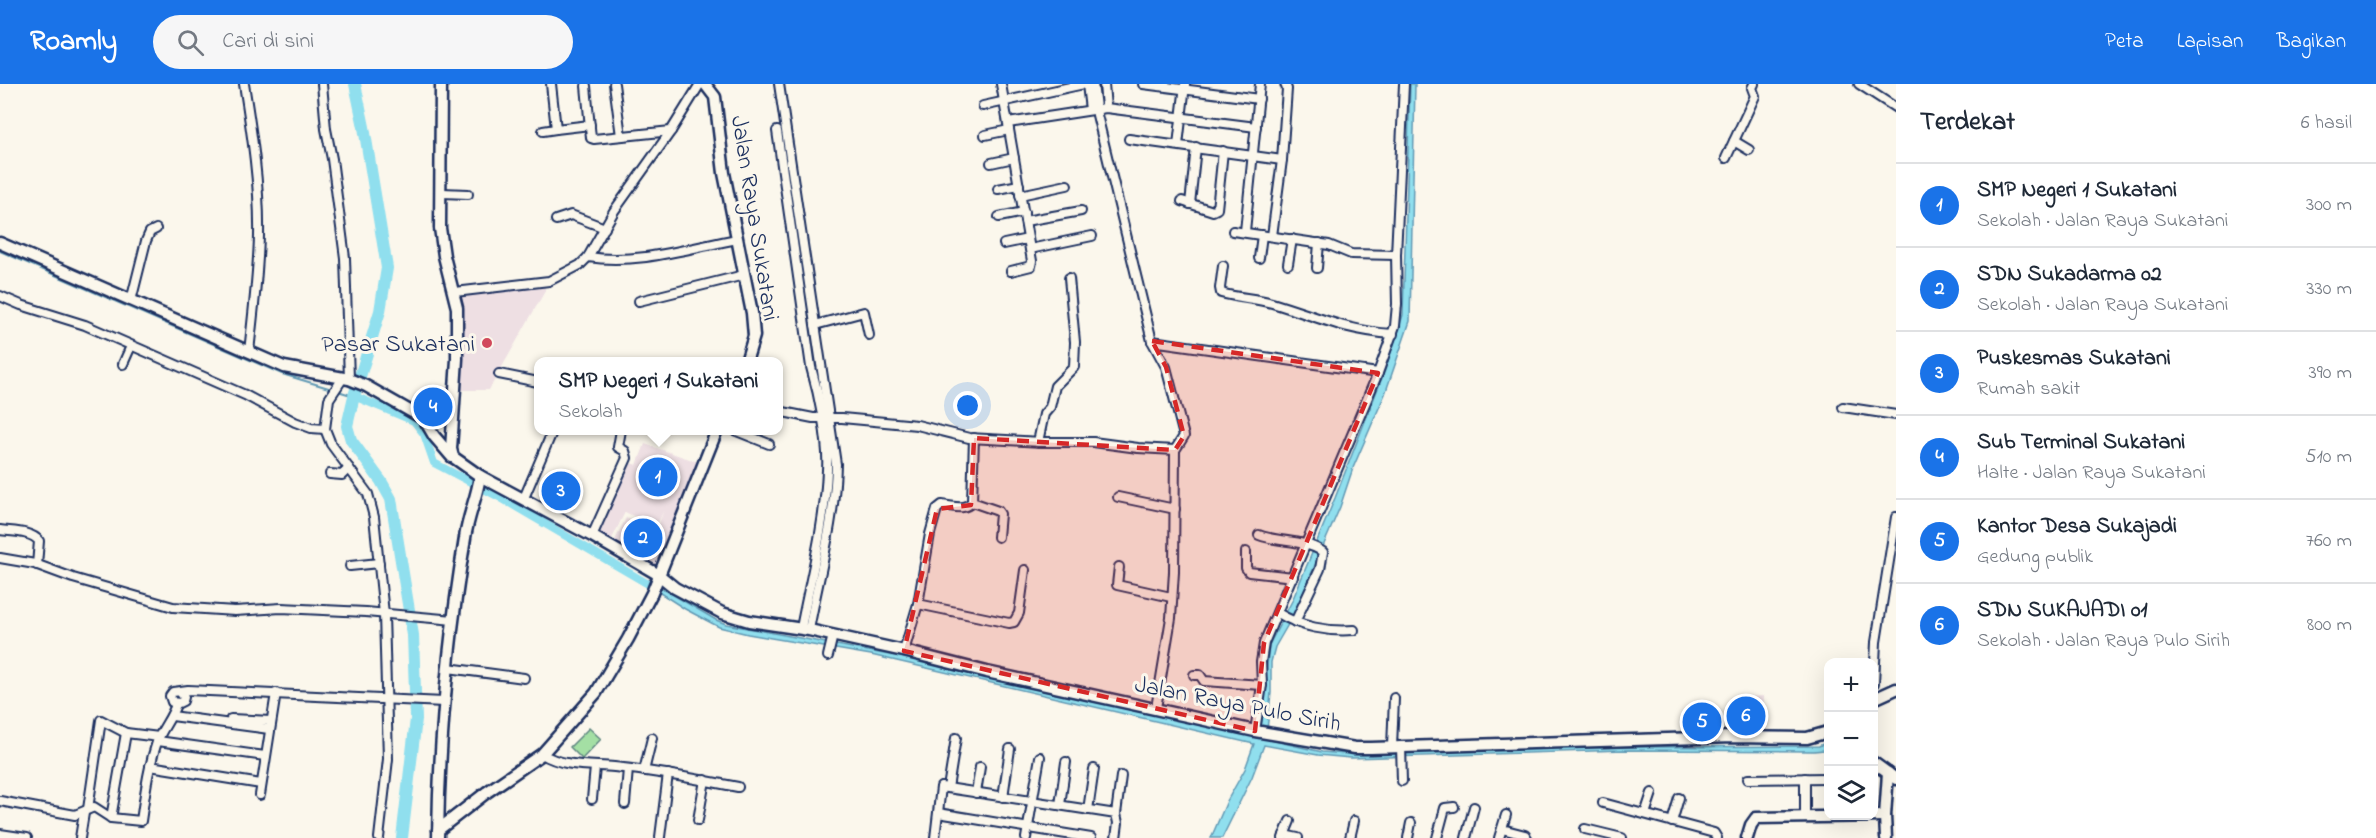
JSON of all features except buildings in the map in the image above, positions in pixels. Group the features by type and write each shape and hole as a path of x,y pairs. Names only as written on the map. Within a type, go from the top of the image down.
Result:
{"street":[{"path":"244,84 257,187 258,218 249,352"},
{"path":"322,84 326,129 345,258 346,381 329,399 325,429 331,444 368,494 371,503 384,614 388,759 380,838"},
{"path":"441,84 440,228 444,256 457,308 457,359 451,449 453,457"},
{"path":"551,84 556,129"},
{"path":"614,84 621,136"},
{"path":"454,292 549,281 571,271 588,257 614,211 671,131 700,84"},
{"name":"Jalan Raya Sukatani","path":"705,84 715,98 724,173 754,336 748,357"},
{"path":"779,84 803,280 811,367 830,419 826,482 805,629"},
{"path":"1001,84 1031,266 1011,271"},
{"path":"983,106 1085,84 1098,109"},
{"path":"1094,84 1152,340 1166,367 1184,436 1175,450 1171,597 1167,644 1156,708"},
{"path":"1098,109 1104,84"},
{"path":"1143,84 1185,87 1259,99"},
{"path":"1245,231 1260,84"},
{"path":"1272,236 1282,160 1287,89 1285,84"},
{"path":"1261,732 1262,653 1309,544 1393,334 1397,304 1396,255 1404,84"},
{"path":"1726,158 1755,96 1752,88 1754,84"},
{"path":"1859,84 1896,108"},
{"path":"586,86 591,138 671,131"},
{"path":"1178,145 1185,87"},
{"path":"985,135 1009,127 1098,109 1256,127"},
{"path":"543,131 590,125"},
{"path":"777,131 803,280 814,325 836,464 836,497 827,545 805,629"},
{"path":"1129,139 1282,160"},
{"path":"1734,141 1749,150"},
{"path":"1196,147 1186,203 1213,211 1217,209 1223,151"},
{"path":"991,163 1014,158"},
{"path":"998,189 1019,185"},
{"path":"1020,195 1067,185"},
{"path":"442,193 468,194"},
{"path":"999,217 1081,211"},
{"path":"556,220 571,215 604,228"},
{"path":"131,301 146,240 150,232 156,229"},
{"path":"1233,231 1319,243 1352,254 1396,255"},
{"path":"1259,258 1262,235"},
{"path":"1030,249 1092,236"},
{"path":"588,257 611,260 639,257 737,238"},
{"path":"1004,244 1028,239"},
{"path":"1288,264 1292,239"},
{"path":"0,243 284,367 366,386 424,419 434,436 479,483 524,498 592,536 655,584"},
{"path":"1317,268 1319,243"},
{"path":"1223,266 1221,293 1270,303 1334,325 1367,332 1393,334"},
{"path":"639,301 744,275"},
{"path":"1038,442 1044,414 1050,407 1055,387 1074,367 1075,342 1069,278"},
{"path":"0,296 21,305 73,320 245,395 295,422 311,428 325,429"},
{"path":"814,325 864,312 869,335"},
{"path":"1152,340 1378,373"},
{"path":"123,364 131,346"},
{"path":"499,374 534,381"},
{"path":"1843,407 1896,415"},
{"path":"783,412 800,417 917,425 974,438 1038,442 1093,442 1175,450"},
{"path":"524,498 551,435"},
{"path":"592,536 627,459 625,451 618,447 620,435"},
{"path":"438,834 487,792 542,754 596,693 628,639 655,584 715,435"},
{"path":"746,435 769,444"},
{"path":"904,651 918,604 930,534 937,509 942,505 960,508 969,506 972,502 974,438"},
{"path":"330,474 342,475 349,468"},
{"path":"826,482 836,482"},
{"path":"438,834 440,702 448,668 468,523 479,483"},
{"path":"1119,497 1175,509"},
{"path":"972,502 998,511 1000,514 998,537"},
{"path":"1875,658 1876,642 1894,546 1896,517"},
{"path":"0,530 37,537 39,541 37,565"},
{"path":"1259,535 1270,539 1309,544 1324,554 1320,569 1294,622"},
{"path":"818,544 827,545"},
{"path":"1246,552 1246,568 1249,572 1293,577"},
{"path":"0,558 37,565 173,608 235,611 281,608 454,620"},
{"path":"813,564 824,560"},
{"path":"350,566 379,563"},
{"path":"1119,567 1117,585 1171,597"},
{"path":"918,604 1009,623 1014,622 1019,613 1025,570"},
{"name":"Jalan Raya Pulo Sirih","path":"655,584 675,588 722,613 749,621 805,629 831,645 904,651 987,672 1261,732 1354,747 1398,748 1733,737 1807,738 1824,733"},
{"path":"1280,614 1294,622 1331,630 1354,630"},
{"path":"448,668 524,678"},
{"path":"1194,675 1200,675 1204,681 1262,685"},
{"path":"1878,697 1896,689"},
{"path":"0,801 75,815 94,807 111,818 141,821 150,766 158,739 172,716 176,704 183,700 181,693 207,690 440,702"},
{"path":"260,795 276,693"},
{"path":"1394,698 1402,781"},
{"path":"172,716 269,729"},
{"path":"230,724 231,719 271,721"},
{"path":"80,838 101,720 126,733 265,756"},
{"path":"111,818 126,733"},
{"path":"644,771 652,738"},
{"path":"948,788 956,738"},
{"path":"1003,797 1010,749"},
{"path":"542,754 551,759 595,767 668,774 738,787"},
{"path":"1026,838 1040,757"},
{"path":"1060,806 1066,762"},
{"path":"150,766 261,784"},
{"path":"1878,766 1892,776 1885,816 1886,838"},
{"path":"592,799 595,767"},
{"path":"976,793 980,767"},
{"path":"625,804 628,769"},
{"path":"1088,810 1094,769"},
{"path":"660,837 668,774"},
{"path":"1116,838 1118,823 1116,814 1121,776"},
{"path":"1805,778 1805,818"},
{"path":"1748,779 1824,778"},
{"path":"698,820 705,780"},
{"path":"934,838 941,787 1116,814"},
{"path":"1645,814 1652,793"},
{"path":"1672,822 1679,798"},
{"path":"1602,803 1715,835"},
{"path":"1437,838 1445,808 1454,807"},
{"path":"1466,838 1474,807"},
{"path":"938,813 1091,838"},
{"path":"1499,838 1506,814"},
{"path":"1747,838 1756,818 1885,816"},
{"path":"1290,821 1284,836 1298,838"},
{"path":"1350,838 1354,821"},
{"path":"1408,838 1411,823"},
{"path":"1502,829 1525,835 1527,838"},
{"path":"1585,829 1622,838"},
{"path":"0,834 27,838"}],"highlighted area":[{"path":"1152,341 1378,373 1264,643 1255,731 904,651 937,509 971,505 974,438 1175,450 1184,436 1166,367"}],"shaded area":[{"name":"Pasar Sukatani","path":"545,287 545,291 489,390 460,390 458,297"},
{"path":"645,444 701,463 657,569 613,544 626,518 656,531 664,510 656,527 625,512 610,543 595,534 627,462 637,465"},
{"path":"1764,696 1763,735 1730,734 1729,698"}],"green space":[{"path":"589,728 601,739 582,759 570,747"}],"water":[{"path":"1410,84 1415,84 1410,321 1385,394 1353,468 1340,507 1294,614 1275,647 1271,662 1271,693 1266,739 1322,752 1359,755 1413,751 1819,746 1824,743 1824,750 1625,750 1351,758 1318,755 1264,745 1252,777 1222,838 1211,838 1227,801 1245,769 1254,744 871,655 719,627 646,584 648,580 726,624 921,661 1035,689 1260,738 1269,645 1292,601 1335,498 1385,370 1403,315"}],"waterway":[{"path":"355,84 387,268 380,311 347,426 351,440 381,481 391,499 413,635 416,719 402,838"},
{"path":"0,251 282,374 332,389"},
{"path":"338,391 354,396"},
{"path":"354,396 414,421 424,434 434,463 501,498 655,588"}],"place":[{"name":"Pasar Sukatani","path":"487,343"},
{"name":"Sub Terminal Sukatani","path":"433,407"},
{"name":"SMP Negeri 1 Sukatani","path":"658,477"},
{"name":"Puskesmas Sukatani","path":"561,491"},
{"name":"SDN Sukadarma 02","path":"643,538"},
{"name":"SDN SUKAJADI 01","path":"1746,716"},
{"name":"Kantor Desa Sukajadi","path":"1702,722"}]}
